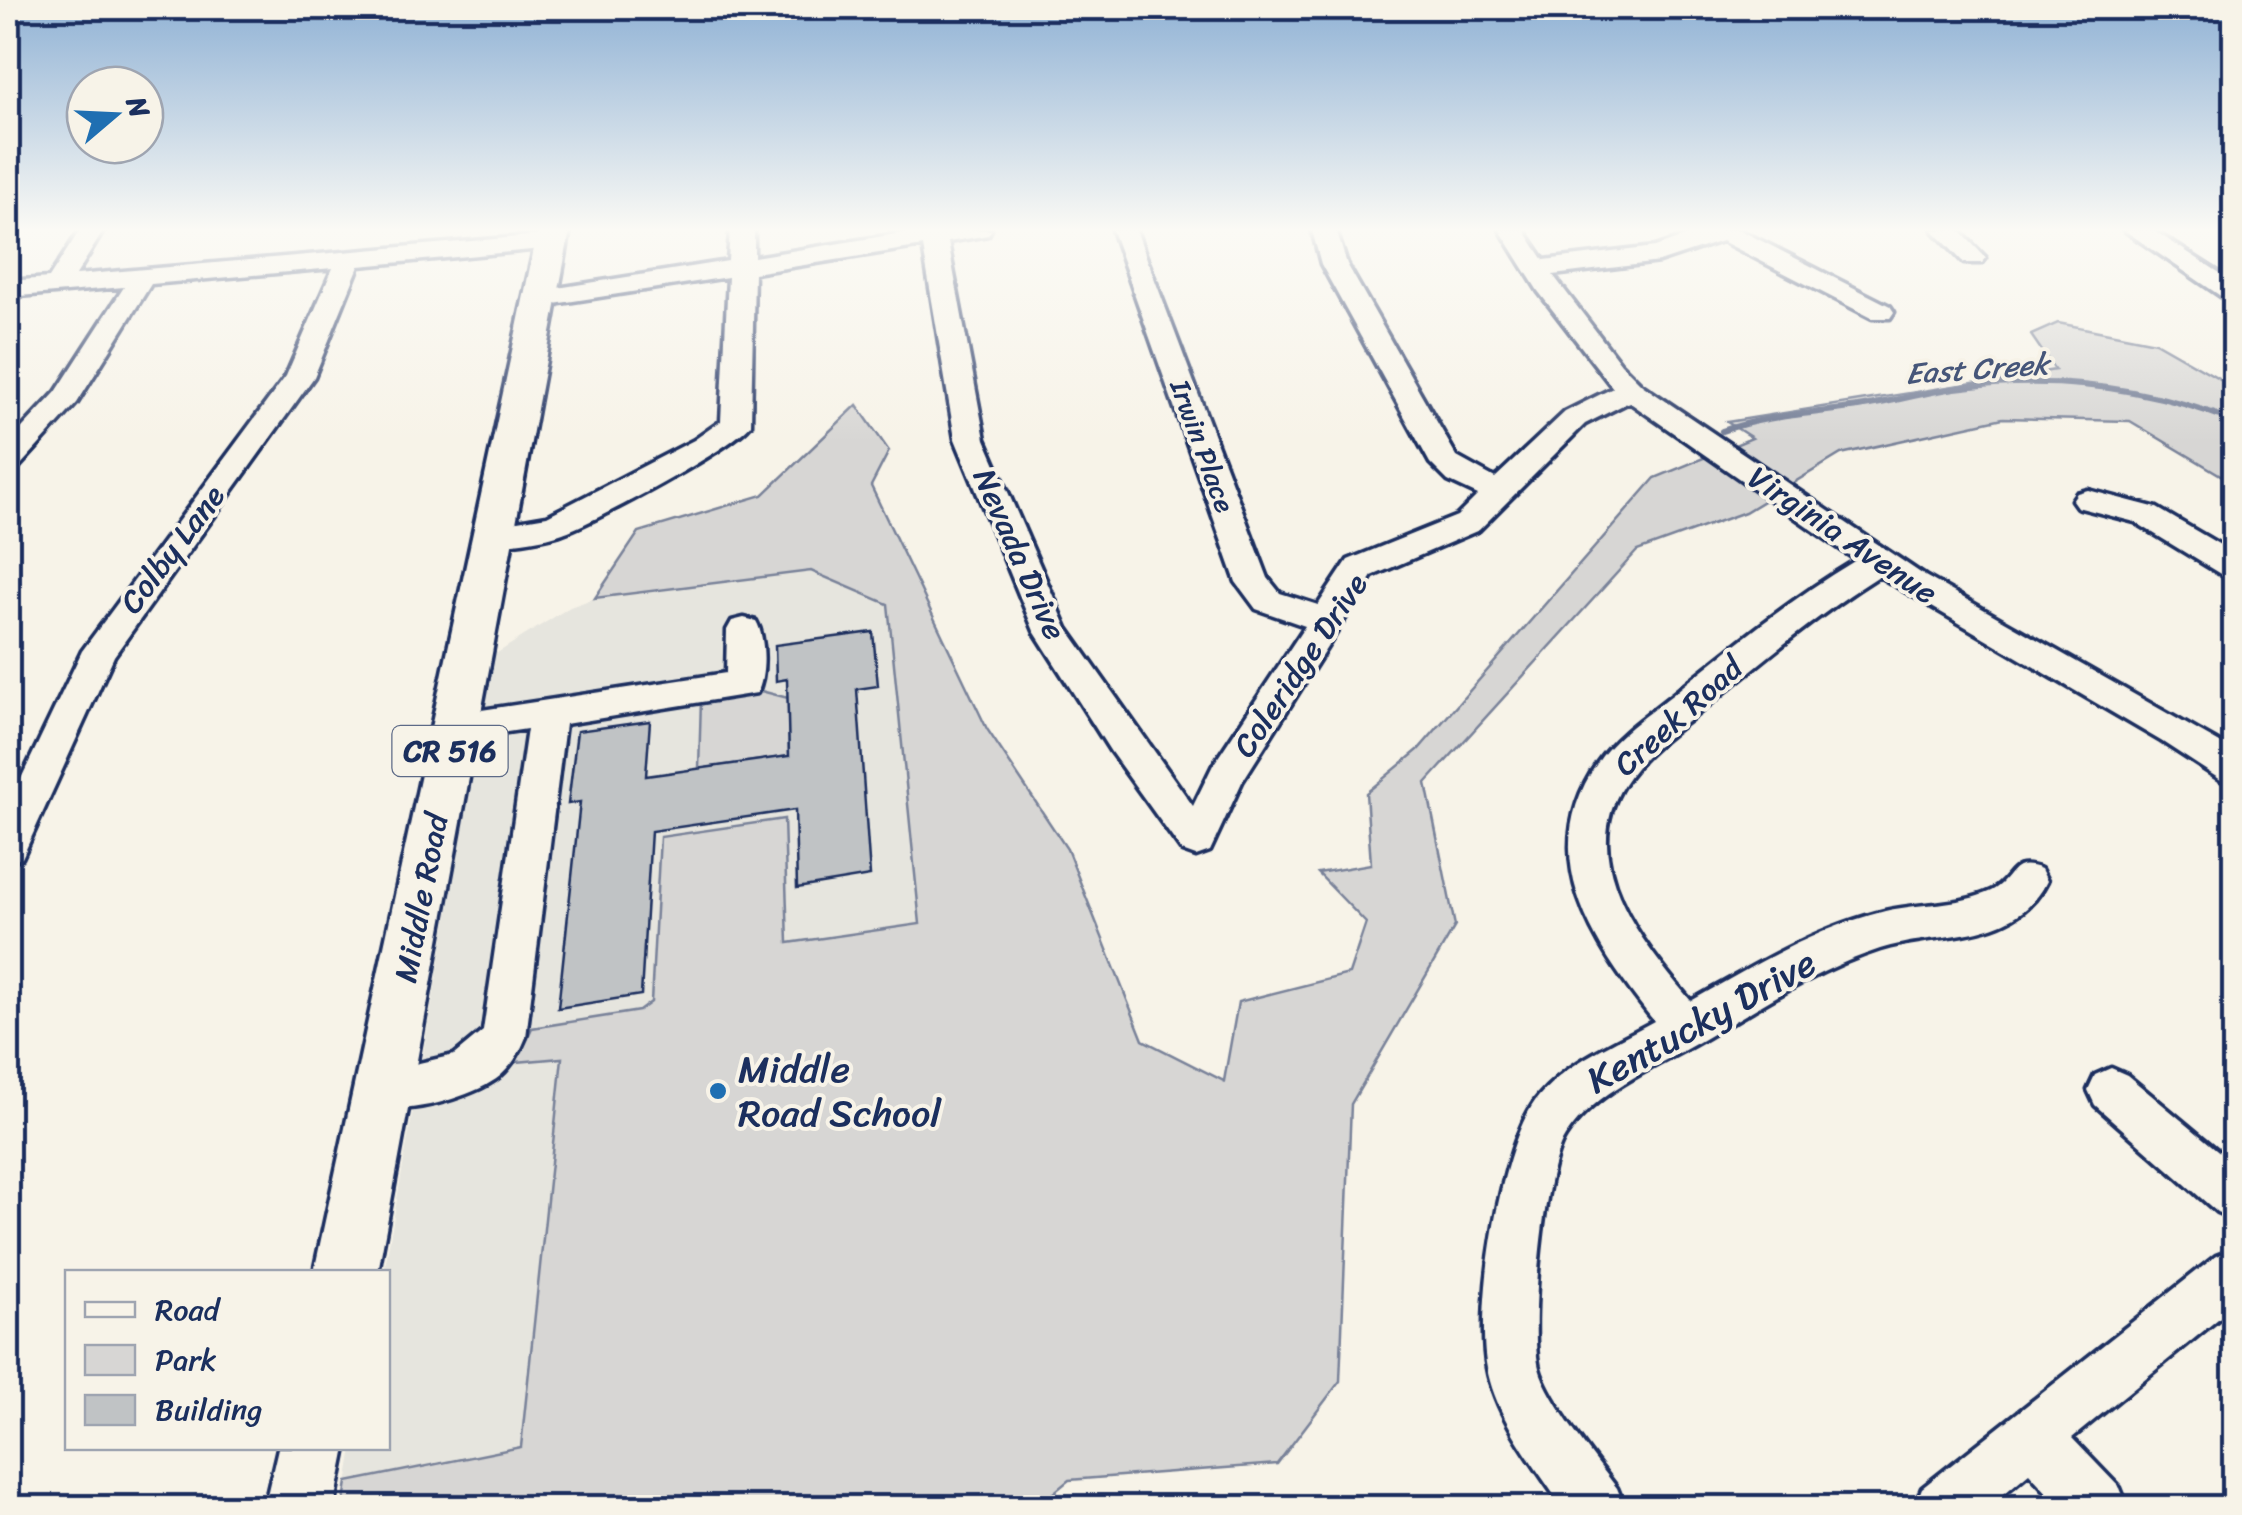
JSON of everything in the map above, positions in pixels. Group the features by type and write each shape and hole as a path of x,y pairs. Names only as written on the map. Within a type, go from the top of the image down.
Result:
{"main road":[{"name":"Middle Road","path":"346,1270 540,301"},
{"path":"299,1508 312,1450"}],"street":[{"path":"8,460 76,384 128,301"},
{"name":"Colby Lane","path":"8,846 99,651 300,377 332,301"},
{"path":"494,535 555,525 728,434 739,417 741,301"},
{"name":"Nevada Drive","path":"945,301 970,439 1051,631 1124,742 1196,840"},
{"name":"Irwin Place","path":"1150,301 1253,582 1268,601 1325,620"},
{"path":"1354,301 1445,463 1498,492"},
{"name":"Virginia Avenue","path":"1560,301 1632,392 1878,560 2234,770"},
{"path":"1859,301 1882,312"},
{"name":"Coleridge Drive","path":"1196,840 1226,776 1360,568 1375,558 1453,531 1476,516 1575,418 1605,400 1632,392"},
{"path":"2088,500 2146,516 2234,566"},
{"name":"Creek Road","path":"1684,1026 1626,954 1596,896 1588,840 1600,789 1628,754 1778,628 1824,592 1878,560"},
{"path":"455,726 744,684 744,630"},
{"path":"383,1090 468,1072 492,1057 504,1037 548,713"},
{"name":"Kentucky Drive","path":"1597,1508 1512,1369 1509,1342 1526,1172 1540,1134 1569,1096 1684,1026 1812,956 1886,929 1964,917 2008,903 2028,881"},
{"path":"2111,1090 2234,1195"},
{"path":"1942,1508 2234,1274"},
{"path":"2034,1437 2100,1508"}],"shaded area":[{"name":"Middle Road School","path":"811,571 888,604 920,924 682,1507 343,1508 353,1450 390,1450 390,1270 384,1270 494,655 570,607 595,598"}],"green space":[{"path":"2058,323 2155,342 2234,387 2234,483 2130,421 2003,418 1841,454 1745,512 1637,551 1426,783 1455,926 1351,1104 1340,1381 1277,1464 1069,1480 1035,1508 343,1508 347,1482 521,1447 562,1058 516,1062 532,1028 639,1011 651,1002 660,837 784,819 788,943 920,924 888,604 811,571 595,598 639,532 763,495 857,405 889,451 871,486 987,729 1067,849 1143,1040 1224,1081 1238,1002 1349,974 1366,923 1318,873 1371,864 1366,793 1418,750 1655,478 1752,438 1727,422 2055,370 2031,335"},
{"path":"761,691 788,698 789,756 699,769 701,699"}],"building":[{"path":"873,632 878,686 857,689 870,876 797,888 795,810 651,831 641,995 558,1008 580,802 568,804 577,731 650,721 646,776 789,756 787,679 776,681 775,645"}],"waterway":[{"name":"East Creek","path":"1722,431 1772,418 1858,407 1955,388 2027,383 2132,392 2234,421"}],"place":[{"name":"Middle Road School","path":"718,1091"}]}
